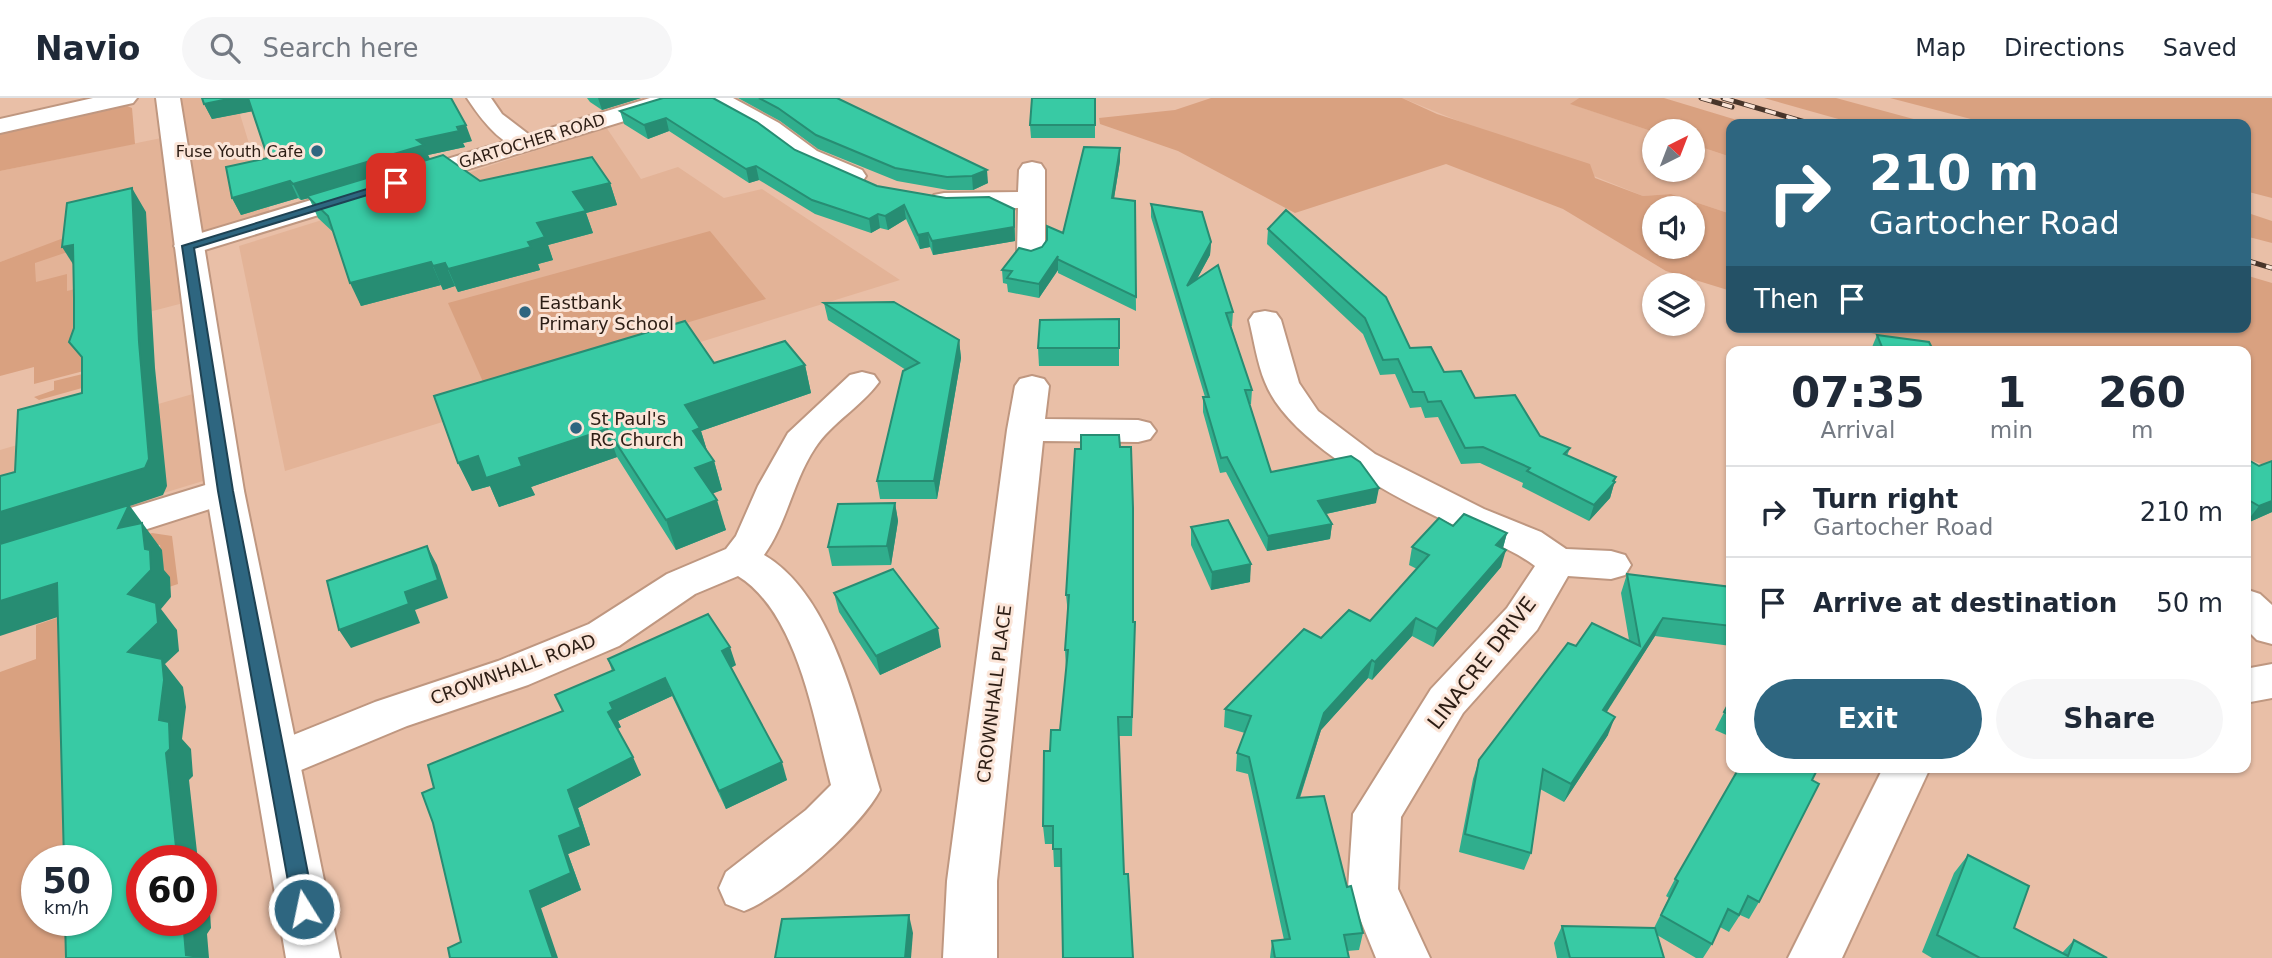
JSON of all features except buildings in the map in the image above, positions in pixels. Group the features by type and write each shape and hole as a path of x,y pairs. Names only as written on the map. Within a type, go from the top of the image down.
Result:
{"street":[{"path":"0,126 125,98"},
{"path":"168,98 225,491 313,958"},
{"path":"480,98 493,119 527,143"},
{"name":"GARTOCHER ROAD","path":"188,246 675,98"},
{"path":"715,98 770,128 808,156 880,187"},
{"path":"1031,253 1032,170"},
{"path":"925,197 948,201 1030,200"},
{"path":"1265,320 1282,384 1306,418 1362,461 1471,518 1527,541 1557,562 1611,565"},
{"path":"744,888 822,825 856,790 827,690 798,617 774,581 740,559 754,540 777,486 801,441 862,382"},
{"name":"CROWNHALL PLACE","path":"970,958 972,881 1032,386"},
{"path":"1025,430 1138,431"},
{"path":"0,562 225,491"},
{"name":"CROWNHALL ROAD","path":"277,761 391,714 513,673 604,635 681,584 740,559"},
{"name":"LINACRE DRIVE","path":"1403,958 1373,889 1377,814 1447,701 1522,619 1557,562"},
{"path":"2251,610 2272,629"},
{"path":"2251,685 2272,681"},
{"path":"1815,958 1905,773"}],"shaded area":[{"path":"174,98 235,98 271,215 179,245 191,301 122,319 36,315 35,249 0,262 0,171 176,135"},
{"path":"1211,98 1402,98 1437,114 1590,164 1595,178 1643,196 1642,257 1563,209 1446,164 1295,213 1178,151 1100,124 1099,118 1175,110"},
{"path":"1402,98 1579,98 1571,104 1642,128 1642,182 1705,182 1705,148 1726,155 1726,212 1705,205 1705,196 1643,196"},
{"path":"1579,98 1664,98 1733,119 1726,119 1726,155 1705,148 1705,119 1642,119 1642,128 1570,104"},
{"path":"1764,98 1836,98 1914,119 1838,119"},
{"path":"1890,98 2272,98 2272,198 2251,193 2251,119 1971,119"},
{"path":"127,106 132,108 135,144 0,171 0,134"},
{"name":"Eastbank Primary School","path":"606,127 641,179 678,167 724,198 762,189 900,280 285,471 239,246"},
{"path":"1671,194 1677,196 1643,196"},
{"path":"1705,205 1726,212 1726,289 1705,283 1705,273 1666,271 1646,259 1705,259"},
{"path":"2251,214 2272,221 2272,243 2251,238"},
{"path":"114,219 109,238 35,263 36,282 67,274 67,291 96,284 99,367 34,384 34,367 0,376 0,262"},
{"path":"710,231 766,299 484,384 448,303"},
{"path":"2251,277 2272,283 2272,468 2251,460 2251,346 1914,346 1871,333 2251,333"},
{"path":"99,370 100,383 39,400 34,397 54,390 54,381"},
{"path":"203,391 216,477 0,543 0,450"},
{"path":"152,533 172,536 178,584 166,588 160,545 118,544"},
{"path":"80,610 89,845 21,845 21,936 93,936 94,958 0,958 0,672 36,659 36,625"}],"railway":[{"path":"1701,98 1732,107"},
{"path":"1723,98 1795,119"},
{"path":"2251,262 2272,268"}],"place":[{"name":"Fuse Youth Cafe","path":"317,151"},
{"name":"Eastbank Primary School","path":"525,312"},
{"name":"St Paul's RC Church","path":"576,428"}],"route":[{"path":"304,909 225,491 188,246 396,183"}]}
